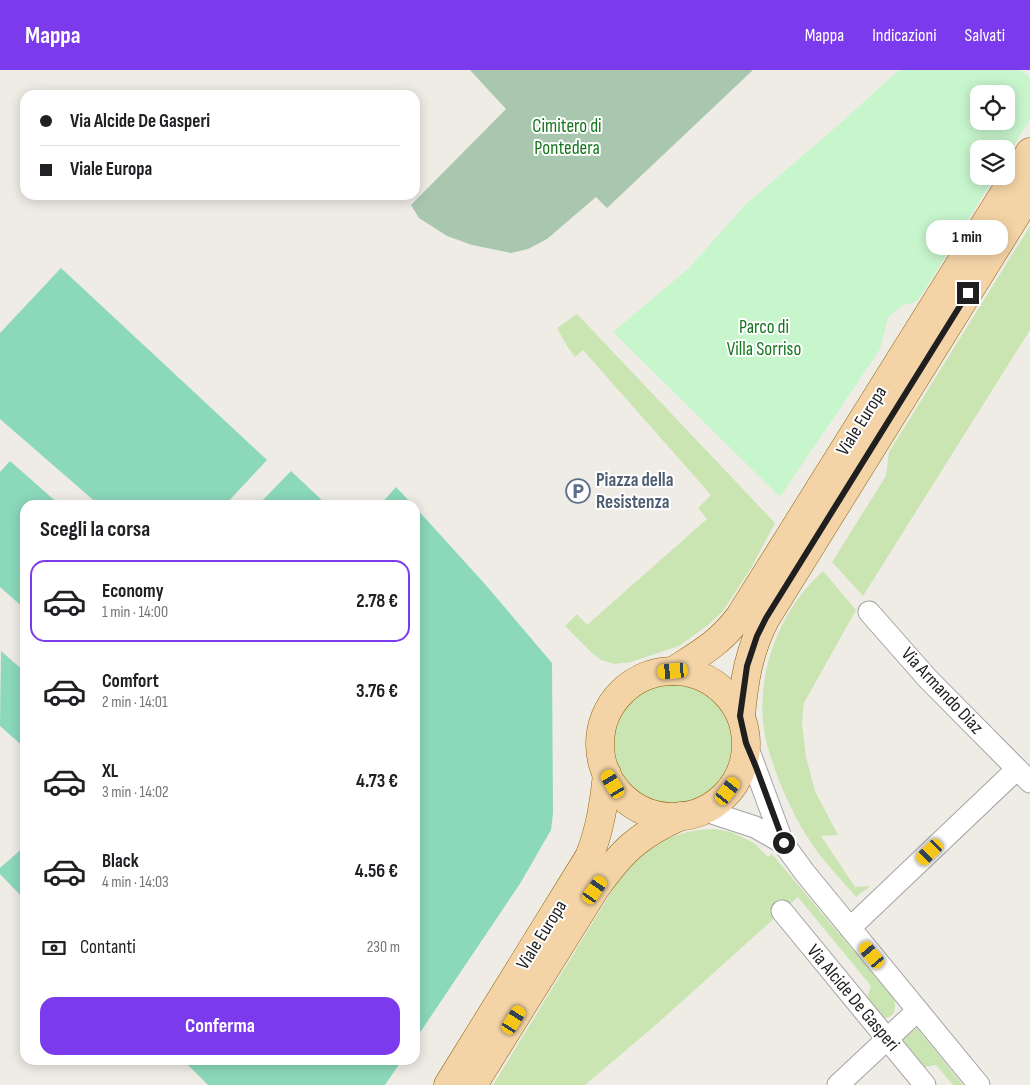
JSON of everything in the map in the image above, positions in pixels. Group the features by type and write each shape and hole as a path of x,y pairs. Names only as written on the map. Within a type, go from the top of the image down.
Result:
{"main road":[{"name":"Viale Europa","path":"673,671 717,642 729,631 740,616 1030,152"},
{"name":"Viale Europa","path":"740,716 747,666 757,636 766,618 1030,193"},
{"name":"Viale Europa","path":"473,1085 616,859 629,846 666,822 692,813 721,799 735,783 743,764 746,743 740,716 729,698 714,683 701,676 688,672 660,672 635,682 617,698 605,720 601,754 607,774 624,797 638,808 663,816 692,813"},
{"name":"Viale Europa","path":"448,1085 589,857 596,842 601,822 607,774"}],"street":[{"name":"Via Armando Diaz","path":"850,928 1023,776 928,679 869,612"},
{"path":"746,743 784,843 850,928 979,1085"},
{"path":"692,813 756,827 784,843"},
{"name":"Via Alcide De Gasperi","path":"782,911 925,1085"},
{"path":"838,1085 918,1010"}],"green space":[{"name":"Cimitero di Pontedera","path":"470,70 753,70 607,208 596,197 547,239 528,249 511,253 472,245 447,236 419,218 411,205 416,200 420,200 420,196 506,109"},
{"name":"Parco di Villa Sorriso","path":"899,70 1021,70 1030,78 1030,119 1015,143 1015,140 970,140 970,185 989,185 916,302 901,306 888,318 880,349 780,497 613,332 689,268 745,205"},
{"path":"1030,226 1030,330 863,596 832,562 886,476 889,452"},
{"path":"61,268 267,460 230,500 93,500 0,419 0,333"},
{"path":"577,314 775,523 751,568 723,611 708,625 679,646 631,662 615,664 601,660 565,626 577,614 587,625 707,519 698,508 711,495 583,350 575,357 557,328"},
{"path":"10,461 54,500 20,500 20,605 0,587 0,472"},
{"path":"291,471 322,500 263,500"},
{"path":"396,487 408,500 384,500"},
{"path":"420,513 484,583 552,663 553,813 551,830 521,882 420,1033"},
{"path":"823,571 856,610 804,703 802,723 806,757 815,791 838,835 821,836 855,887 870,886 856,897 819,853 801,827 773,765 763,721 764,680 776,639 796,602"},
{"path":"1,651 20,668 20,744 0,726"},
{"path":"675,683 699,687 718,701 732,720 736,744 732,768 718,787 699,801 675,805 651,801 632,787 618,768 614,744 618,720 632,701 651,687"},
{"path":"705,829 731,832 754,843 768,857 772,854 894,999 894,1013 889,1017 882,1018 867,998 871,986 798,897 658,1023 585,1085 493,1085 620,878 638,856 658,843 676,835"},
{"path":"20,850 20,895 0,874 0,868"},
{"path":"917,1028 963,1085 953,1085 936,1065 920,1068 899,1042"},
{"path":"188,1065 399,1065 385,1085 208,1085"}],"place":[{"name":"Piazza della Resistenza","path":"578,491"}],"route":[{"path":"784,843 746,743 744,724 740,716 744,682 750,656 766,618 797,566 968,293"}]}
